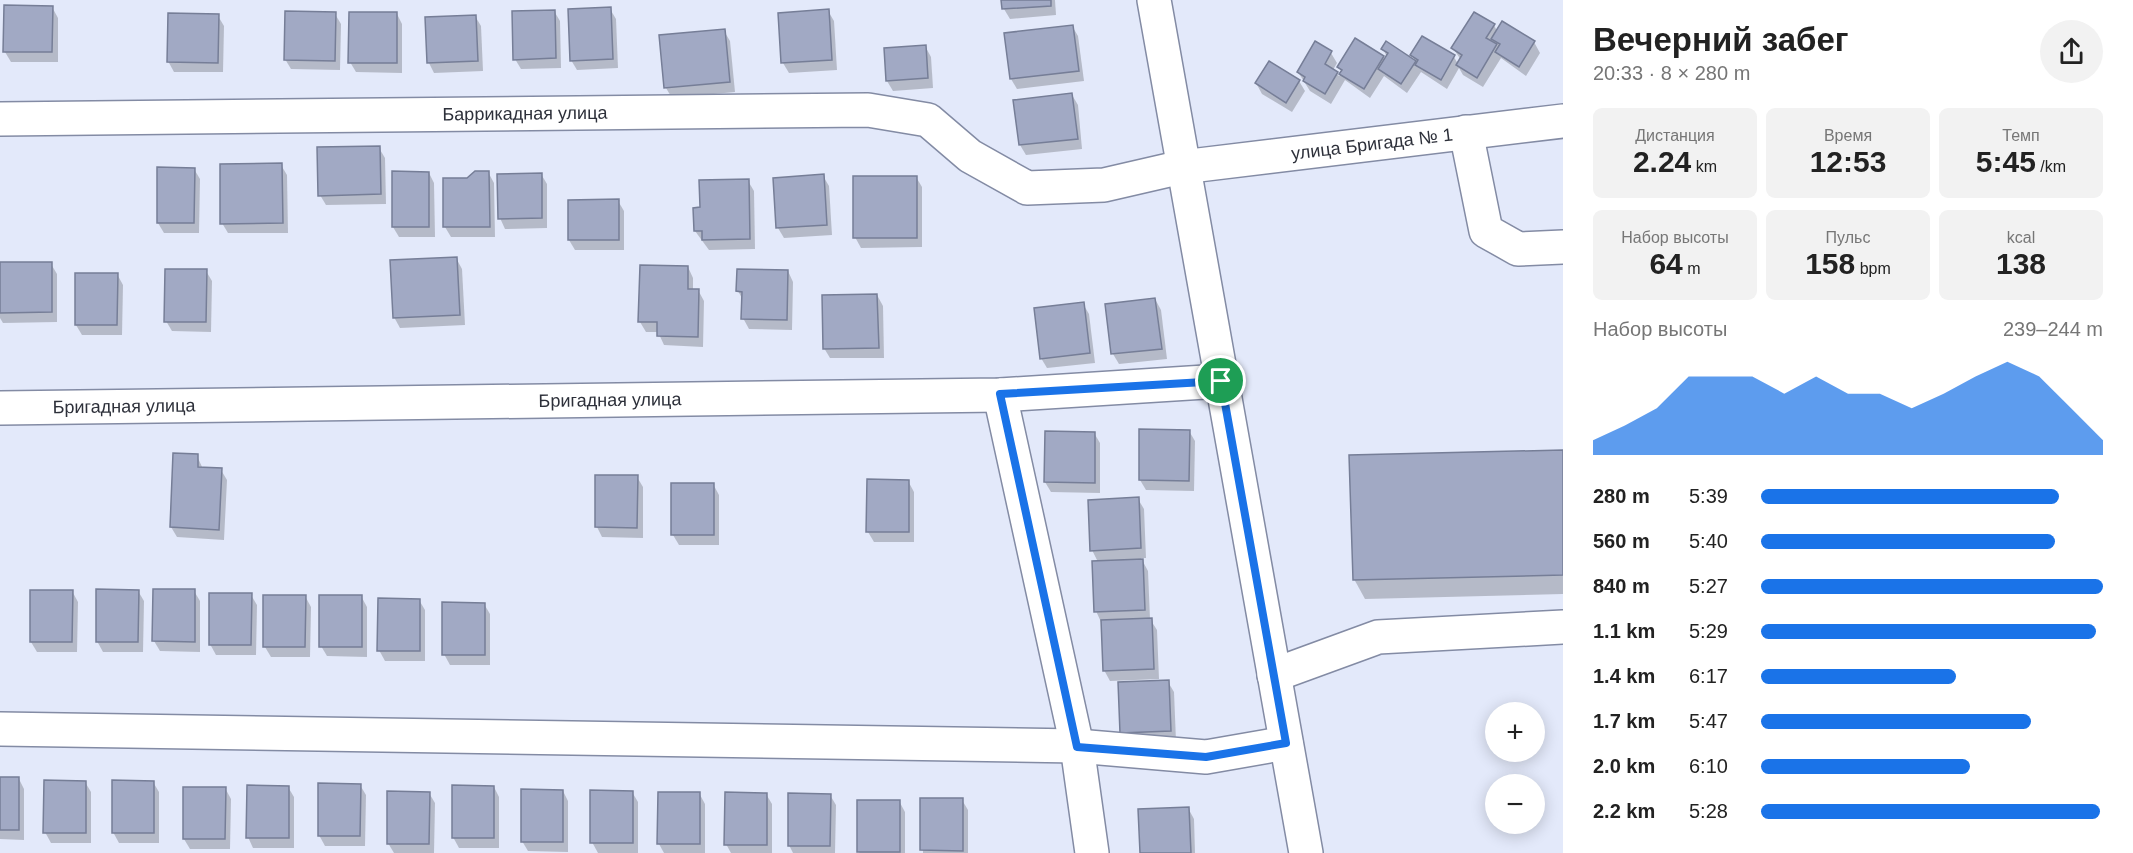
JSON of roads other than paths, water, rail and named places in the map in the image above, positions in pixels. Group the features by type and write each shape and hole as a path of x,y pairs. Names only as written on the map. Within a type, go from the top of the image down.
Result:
{"street":[{"path":"1154,0 1306,853"},
{"name":"Баррикадная улица","path":"0,119 868,110 928,120 970,156 1027,188 1104,185 1182,167"},
{"name":"улица Бригада № 1","path":"1182,167 1563,121"},
{"path":"1466,132 1486,231 1518,249 1563,247"},
{"name":"Бригадная улица","path":"0,408 1000,394 1221,381"},
{"path":"1000,394 1077,747 1092,853"},
{"path":"1274,675 1378,637 1563,627"},
{"path":"0,729 1077,747 1206,757 1286,743"}]}
